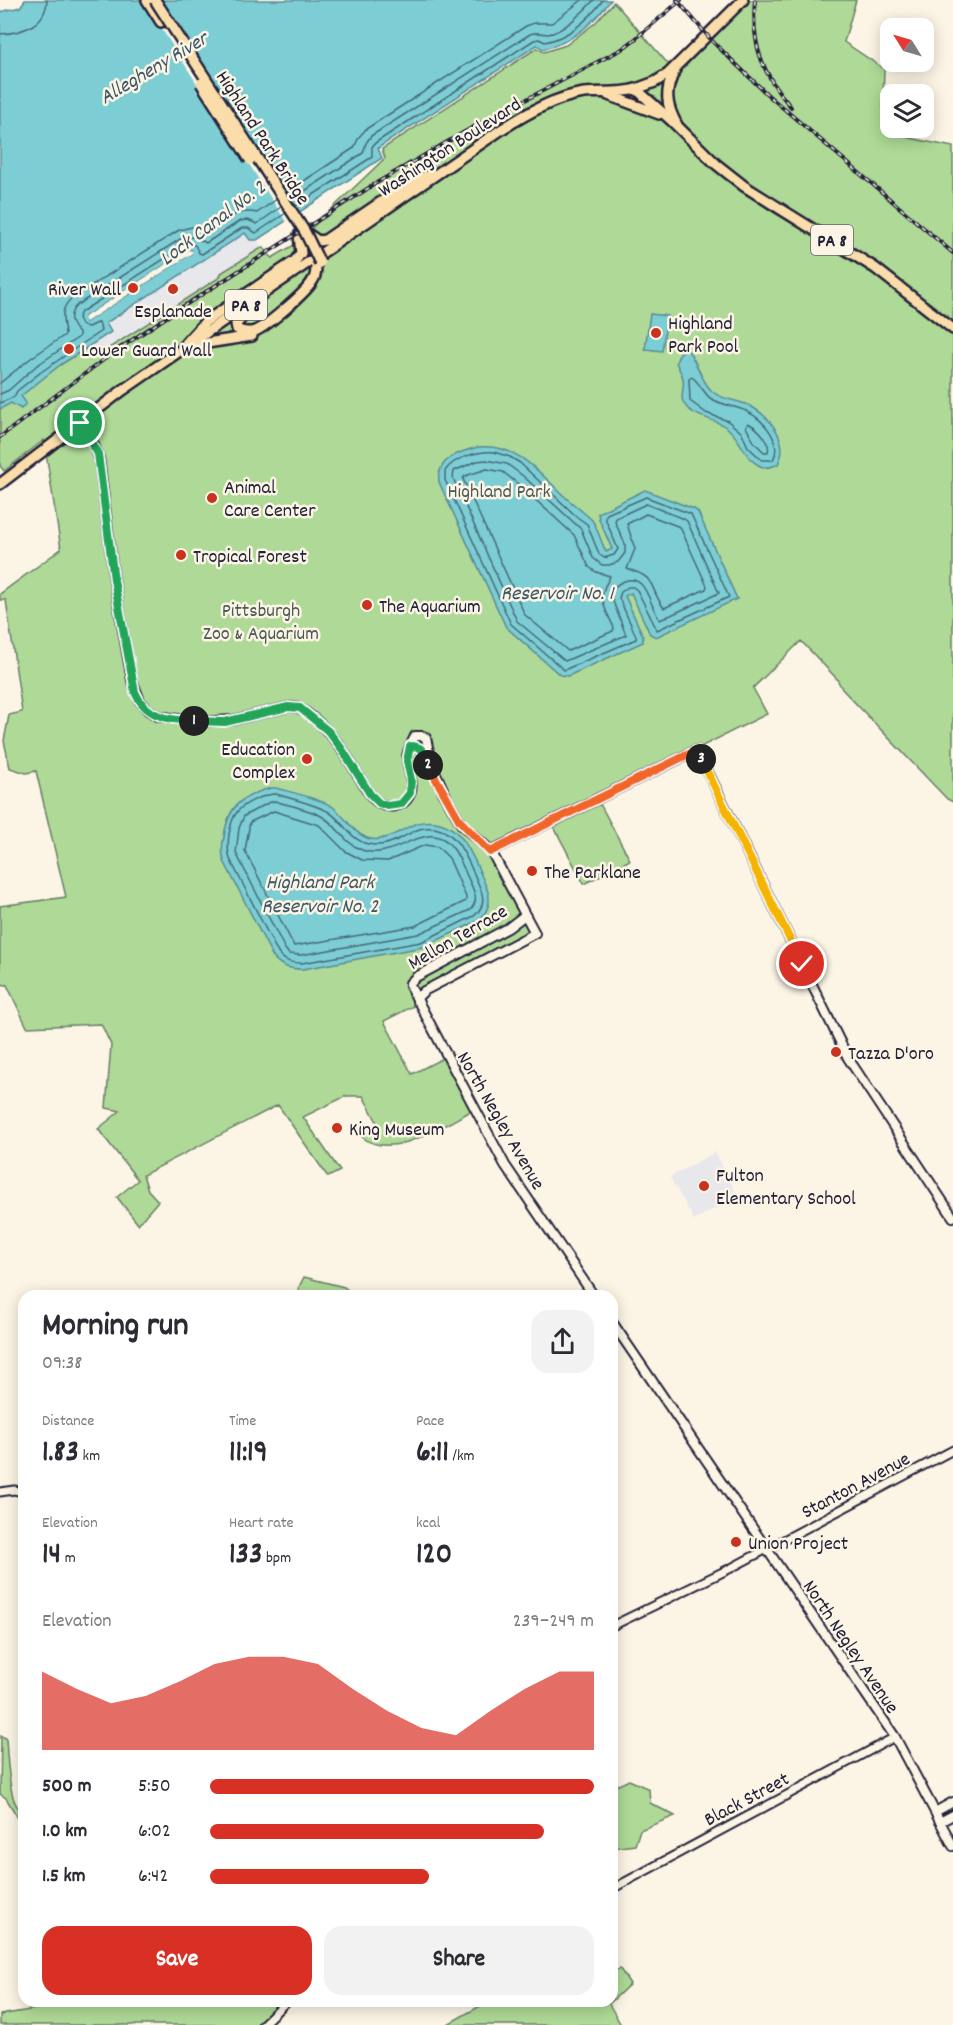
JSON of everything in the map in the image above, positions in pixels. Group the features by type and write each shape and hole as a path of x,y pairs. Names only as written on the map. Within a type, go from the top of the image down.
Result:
{"main road":[{"name":"Highland Park Bridge","path":"147,0 302,233"},
{"name":"Highland Park Bridge","path":"155,0 302,233"},
{"name":"Washington Boulevard","path":"176,353 318,262 445,168 530,113 567,97 621,93 660,80 744,0"},
{"path":"675,124 667,96 669,83 678,65"},
{"name":"PA 8","path":"636,89 744,186 875,268 953,330"},
{"name":"PA 8","path":"600,93 643,107 675,124"},
{"path":"302,233 318,241 329,238 412,181 445,168"},
{"path":"176,353 205,322 295,261 301,253 302,233"},
{"path":"176,353 207,344 249,337 266,330 312,290 321,274 318,262 302,233"},
{"path":"318,262 315,277 309,287 267,323 249,332 241,332 237,329 237,321 241,316 318,262"},
{"name":"PA 8","path":"0,484 176,353"},
{"path":"80,423 98,454 114,580 132,680 140,701 148,710 158,716 180,720 225,722 288,707 300,708 328,731 370,794 384,806 391,807 401,804 410,793 411,780 407,761 410,746 415,736 423,736 426,738 432,765 446,796"},
{"path":"410,746 421,748 430,771 462,825 490,852 525,915"},
{"path":"490,852 697,750 848,1058 953,1217"},
{"name":"Mellon Terrace","path":"410,986 416,977 508,928 525,915 534,933 424,991 417,1001"},
{"name":"North Negley Avenue","path":"410,986 505,1165 590,1290"},
{"name":"North Negley Avenue","path":"618,1331 895,1737 953,1846"},
{"path":"935,1812 953,1802"},
{"path":"940,1822 953,1815"}],"street":[{"name":"Stanton Avenue","path":"618,1623 767,1549 953,1450"},
{"path":"0,1492 18,1491"},
{"name":"Black Street","path":"618,1886 895,1737"},
{"path":"262,2025 281,2007"}],"shaded area":[{"path":"255,226 250,240 257,240 263,247 221,273 220,277 103,352 94,353 90,346 111,332 108,327 38,367"},
{"name":"Fulton Elementary School","path":"715,1152 738,1196 694,1220 670,1177"}],"green space":[{"path":"749,0 856,0 844,42 880,66 880,72 884,72 884,84 880,84 880,138 910,138 953,147 953,322 878,264 766,196 718,158 677,117 669,98 676,76"},
{"name":"Highland Park","path":"614,2 669,65 664,84 666,83 667,110 663,107 665,121 740,189 770,210 858,263 900,292 953,336 953,802 947,799 842,689 837,679 801,641 753,688 767,714 491,851 525,915 412,980 419,1003 384,1021 412,1074 447,1056 475,1109 418,1138 403,1143 374,1144 362,1137 377,1122 363,1096 346,1096 303,1117 340,1171 328,1177 278,1105 143,1175 148,1190 158,1201 138,1224 117,1197 138,1180 98,1129 120,1111 106,1108 111,1045 101,1024 27,1027 7,985 0,984 0,906 66,897 36,771 26,773 10,768 4,741 9,715 22,712 6,600 0,600 0,594 61,549 44,440 4,471 0,466 0,409 90,346 94,352 100,348 103,352 263,247 272,258 294,245 385,158 382,149 537,48 544,52 566,45 595,23"},
{"path":"600,804 630,860 584,884 554,827"},
{"path":"522,923 529,932 527,934 418,991 414,982 419,977"},
{"path":"304,1277 344,1287 348,1290 299,1290"},
{"path":"1,1736 6,1738 11,1790 18,1807 18,1818 6,1798 0,1794"},
{"path":"629,1780 649,1789 650,1803 675,1816 640,1830 635,1845 618,1847 618,1785"},
{"path":"620,1969 630,1984 618,1995 618,1970"},
{"path":"47,2007 275,2007 256,2025 0,2025 0,2015"},
{"path":"478,2007 611,2007 621,2025 446,2025"}],"water":[{"path":"25,0 611,0 597,17 573,37 543,49 537,45 378,148 382,158 257,240 250,240 245,233 106,323 111,332 60,365 21,396 26,403 21,409 11,403 0,409 0,12 20,7","holes":["188,250 192,250 191,254 86,322 84,317"]},
{"name":"Highland Park Pool","path":"650,314 667,316 662,351 645,349"},
{"path":"686,349 713,392 752,407 772,424 782,447 778,464 769,467 760,466 750,458 732,432 722,424 697,415 687,408 682,400 682,377 676,362 680,353"},
{"name":"Reservoir No. 1","path":"478,447 504,449 535,468 591,519 606,552 612,549 598,513 645,490 694,509 698,512 737,599 656,637 650,634 631,593 625,596 643,636 643,642 568,676 560,675 506,627 439,482 439,474 445,462 463,451"},
{"name":"Highland Park Reservoir No. 2","path":"271,788 328,804 357,832 371,839 386,837 423,822 436,822 447,826 464,841 476,862 489,895 489,904 485,913 478,921 423,947 303,969 283,965 273,957 224,861 222,852 226,826 233,810 244,799"}],"pier":[{"path":"143,0 159,0 298,215 287,223"},
{"name":"River Wall","path":"188,250 193,251 86,322 83,318"}],"railway":[{"path":"677,0 713,42 769,96 953,253"},
{"path":"0,437 114,352 168,316 378,182 468,130 622,49 681,0"},
{"path":"755,0 755,31 761,58 773,83 791,107"}],"place":[{"name":"River Wall","path":"133,288"},
{"name":"Esplanade","path":"173,289"},
{"name":"Highland Park Pool","path":"656,333"},
{"name":"Lower Guard Wall","path":"69,349"},
{"name":"Animal Care Center","path":"212,498"},
{"name":"Tropical Forest","path":"181,555"},
{"name":"The Aquarium","path":"367,605"},
{"name":"Education Complex","path":"307,759"},
{"name":"The Parklane","path":"532,871"},
{"name":"Tazza D'oro","path":"836,1052"},
{"name":"King Museum","path":"337,1128"},
{"name":"Fulton Elementary School","path":"704,1186"},
{"name":"Union Project","path":"736,1542"}],"route":[{"path":"80,423 98,454 114,580 124,637 135,692 148,710 170,719 218,722 288,707 300,708 328,731 370,794 379,803 387,806 401,804 408,797 412,784 407,761 408,752 410,746 418,746 423,751 430,771 462,825 490,852 697,750 802,964"}],"water label":[{"name":"Allegheny River","path":"153,67"},
{"name":"Lock Canal No. 2","path":"212,222"}],"park label":[{"name":"Pittsburgh Zoo & Aquarium","path":"261,620"}]}
